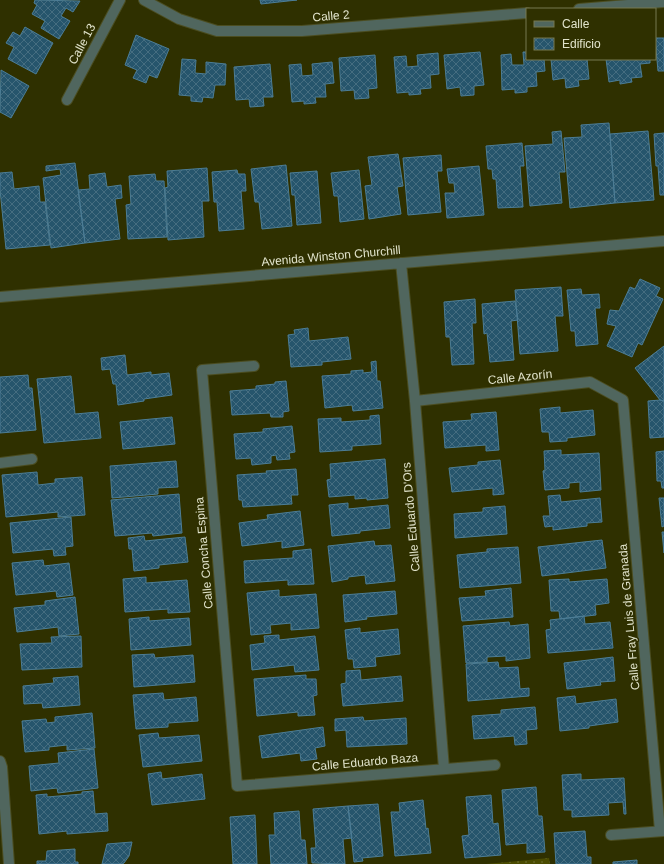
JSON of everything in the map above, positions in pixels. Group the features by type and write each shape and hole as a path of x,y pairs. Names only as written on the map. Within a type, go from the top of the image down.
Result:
{"street":[{"name":"Calle 13","path":"67,100 120,0"},
{"name":"Calle 2","path":"144,0 179,19 217,31 302,31 526,13"},
{"path":"591,8 664,2"},
{"name":"Avenida Winston Churchill","path":"0,297 664,241"},
{"name":"Calle Eduardo D'Ors","path":"401,263 415,401 444,769"},
{"name":"Calle Concha Espina","path":"237,786 202,370 254,366"},
{"name":"Calle Azorín","path":"415,401 590,382 623,400"},
{"name":"Calle Fray Luis de Granada","path":"611,835 662,831 623,400"},
{"path":"0,463 32,459"},
{"path":"0,761 2,767 9,864"},
{"name":"Calle Eduardo Baza","path":"237,786 495,765"}],"shaded area":[{"path":"549,858 550,864 486,864"}],"building":[{"path":"35,0 80,1 73,12 66,8 61,16 70,21 59,39 41,28 45,21 32,14 37,5 34,3"},
{"path":"260,0 297,0 261,4"},
{"path":"25,27 53,43 36,74 8,59 14,47 6,43 13,32 20,36"},
{"path":"136,35 169,49 157,78 149,75 146,83 133,78 137,70 125,65"},
{"path":"656,38 664,38 664,71 658,71"},
{"path":"480,52 484,85 474,86 474,95 461,96 460,87 447,89 444,55"},
{"path":"523,52 526,52 526,60 544,60 545,71 536,72 537,86 527,87 527,92 515,93 515,89 502,90 501,55 511,54 512,65 524,65"},
{"path":"438,53 439,74 430,75 431,88 420,89 421,94 409,95 409,92 397,93 394,57 406,56 407,67 418,66 417,55"},
{"path":"375,55 377,88 368,89 369,98 355,99 354,90 341,91 339,58"},
{"path":"182,59 196,60 195,73 206,74 206,62 226,64 225,85 215,85 213,98 203,97 202,102 191,101 191,96 179,95"},
{"path":"551,60 587,60 589,79 578,80 579,86 566,88 565,78 553,80"},
{"path":"606,60 650,60 650,63 640,64 642,77 631,78 632,82 620,84 620,80 609,82"},
{"path":"332,62 334,83 325,84 326,97 315,97 316,103 304,104 304,101 292,102 289,65 301,64 302,76 313,75 312,64"},
{"path":"270,64 273,97 263,97 264,106 250,107 249,99 236,100 234,67"},
{"path":"1,70 29,86 11,118 0,112"},
{"path":"609,123 615,203 570,208 564,138 582,137 581,125"},
{"path":"561,131 565,172 559,172 562,203 530,206 525,146 553,144 552,132"},
{"path":"648,131 654,200 615,203 610,134"},
{"path":"664,133 664,195 660,195 654,134"},
{"path":"522,143 524,166 520,166 523,207 498,208 496,179 493,179 492,169 488,169 486,146"},
{"path":"398,154 403,186 397,187 401,214 369,219 365,186 372,185 368,157"},
{"path":"441,155 442,171 437,171 441,212 408,215 403,158"},
{"path":"75,163 85,243 51,248 43,178 61,175 60,169 46,171 46,166"},
{"path":"286,165 292,226 262,229 259,202 255,202 251,169"},
{"path":"479,166 484,215 447,218 445,193 455,193 454,183 449,183 447,169"},
{"path":"207,168 209,201 202,201 204,237 168,240 165,188 168,187 167,171"},
{"path":"237,170 238,174 245,174 246,191 241,191 244,229 219,231 217,202 214,202 212,172"},
{"path":"359,170 364,219 340,222 338,196 334,196 331,173"},
{"path":"317,171 321,223 297,225 295,195 292,195 290,173"},
{"path":"12,172 14,189 39,186 40,202 45,202 50,245 6,249 0,190 0,173"},
{"path":"105,173 107,187 121,185 122,198 115,199 120,239 85,243 78,190 90,189 89,175"},
{"path":"155,174 156,181 164,181 167,237 128,239 126,205 131,204 129,176"},
{"path":"640,279 660,288 656,296 663,299 642,345 638,343 632,357 607,346 616,326 607,324 610,310 619,311 630,287 635,289"},
{"path":"561,287 563,316 555,316 558,351 520,354 515,290"},
{"path":"581,289 582,295 599,294 600,308 595,308 598,344 576,346 575,331 571,331 567,290"},
{"path":"475,299 476,323 472,323 474,364 452,365 450,337 446,337 444,302"},
{"path":"515,301 518,320 511,321 514,360 490,362 487,333 484,334 482,304"},
{"path":"308,328 309,341 348,337 351,359 322,362 322,365 291,367 288,335 295,334 294,330"},
{"path":"664,346 664,401 660,400 635,368"},
{"path":"125,355 127,375 151,372 151,375 169,373 172,395 118,405 116,384 113,384 110,369 102,370 101,358"},
{"path":"376,361 377,381 380,381 383,408 353,411 352,405 325,408 322,376 351,374 351,371 363,370 363,373 372,372 371,362"},
{"path":"28,375 29,388 32,388 36,430 0,433 0,377"},
{"path":"71,376 75,414 98,412 101,438 44,443 37,379"},
{"path":"286,381 289,411 283,412 283,417 271,417 270,413 232,415 230,391 256,389 256,386"},
{"path":"648,401 664,401 664,437 650,438"},
{"path":"560,407 560,413 593,410 595,435 567,438 567,441 550,442 549,432 542,432 540,409"},
{"path":"496,412 499,450 486,451 486,445 445,448 443,422 472,420 471,414"},
{"path":"379,415 381,444 352,446 352,450 320,452 318,419 341,418 341,422 370,420 370,416"},
{"path":"172,417 175,444 123,449 120,422"},
{"path":"292,426 295,452 289,453 290,459 277,460 276,455 271,456 271,463 252,465 251,458 236,459 234,434 263,432 263,429"},
{"path":"561,450 561,455 599,453 601,490 580,492 580,482 569,483 569,488 545,490 543,471 545,470 544,451"},
{"path":"664,451 664,488 662,488 661,481 657,481 656,452"},
{"path":"385,459 388,498 367,500 367,498 355,499 355,495 329,497 327,480 331,479 330,464"},
{"path":"500,460 504,494 493,495 493,488 452,492 449,468 478,465 478,462"},
{"path":"176,461 178,487 158,488 158,494 112,498 110,466"},
{"path":"296,469 298,495 291,495 292,504 243,507 242,500 239,500 237,475"},
{"path":"37,472 38,485 55,483 55,479 82,477 85,515 58,517 58,512 6,517 2,475"},
{"path":"179,494 182,533 153,536 152,533 115,536 111,500"},
{"path":"560,495 561,502 600,498 602,522 587,523 587,526 553,530 553,526 545,527 543,516 550,516 548,496"},
{"path":"659,498 664,498 664,526 662,527"},
{"path":"348,503 348,509 388,505 390,528 332,536 329,505"},
{"path":"505,506 507,534 455,538 454,514 483,512 483,508"},
{"path":"300,511 304,545 282,548 282,541 242,546 239,523 268,519 267,515"},
{"path":"71,517 73,546 65,547 66,555 54,556 53,549 13,553 10,523"},
{"path":"662,532 664,532 664,553"},
{"path":"144,536 145,541 185,537 188,562 159,565 159,568 134,571 132,549 129,549 128,538"},
{"path":"602,540 606,568 542,576 538,547"},
{"path":"374,541 375,546 391,545 395,581 366,584 365,575 348,577 348,579 332,582 328,546"},
{"path":"518,547 521,583 460,588 457,555 487,552 487,549"},
{"path":"311,549 314,584 288,585 288,580 245,583 244,561 293,558 293,551"},
{"path":"43,560 44,566 69,563 73,595 57,597 56,591 16,595 12,563"},
{"path":"146,577 146,583 187,580 190,612 168,613 168,609 125,612 123,579"},
{"path":"569,579 569,582 607,579 609,603 595,605 596,615 560,619 559,611 551,611 549,580"},
{"path":"511,588 513,617 462,621 459,598 486,596 485,591"},
{"path":"279,590 279,597 316,594 319,628 291,630 291,623 270,625 271,633 251,635 247,593"},
{"path":"395,591 397,614 366,617 367,619 345,622 343,595"},
{"path":"75,597 79,634 59,636 58,627 17,632 14,608 45,605 45,601"},
{"path":"584,616 585,624 610,622 613,648 548,653 546,630 551,629 550,620"},
{"path":"149,617 149,621 189,618 191,645 131,650 129,619"},
{"path":"509,622 510,626 528,624 530,658 506,661 506,656 487,657 487,662 466,663 463,626"},
{"path":"360,628 360,633 398,629 400,654 375,657 376,666 354,668 353,659 348,659 345,630"},
{"path":"279,635 279,640 315,636 319,670 295,672 294,665 252,670 250,645 265,643 264,636"},
{"path":"81,636 82,667 22,670 20,644 52,643 51,637"},
{"path":"154,654 155,658 193,655 195,682 134,687 132,655"},
{"path":"613,657 615,681 600,682 601,685 567,689 564,663"},
{"path":"498,662 499,668 518,667 520,689 529,688 529,696 468,701 466,664"},
{"path":"360,670 361,680 401,676 403,701 343,706 341,684 346,683 346,671"},
{"path":"306,675 306,679 316,679 317,695 313,696 315,715 298,716 298,712 257,716 254,679"},
{"path":"78,676 80,705 43,708 42,703 24,704 23,686 54,683 53,678"},
{"path":"163,693 164,700 196,697 198,721 168,723 168,727 136,729 133,695"},
{"path":"575,696 576,704 616,699 618,722 589,726 589,728 560,731 557,698"},
{"path":"535,707 537,729 526,730 527,744 515,745 514,736 474,739 472,716 501,714 501,710"},
{"path":"92,713 95,748 67,750 67,745 49,747 49,750 25,752 22,721 46,719 47,723 55,722 55,717"},
{"path":"363,717 364,721 406,718 407,744 347,747 346,730 335,731 335,719"},
{"path":"323,727 325,746 315,748 317,759 301,761 300,753 262,758 259,736"},
{"path":"158,733 159,738 199,735 202,761 143,767 139,735"},
{"path":"94,749 98,788 58,793 57,788 31,791 29,766 59,763 58,753"},
{"path":"161,772 162,779 202,774 205,799 152,805 148,774"},
{"path":"581,774 581,780 624,778 626,814 624,814 623,802 608,803 609,815 572,817 572,810 564,810 562,775"},
{"path":"536,787 538,816 542,816 545,852 527,853 527,843 506,845 502,790"},
{"path":"93,791 95,814 107,813 108,831 67,834 67,831 39,834 36,795 47,794 47,797 82,794 82,792"},
{"path":"491,795 493,824 498,823 501,855 465,858 462,836 469,835 466,797"},
{"path":"423,800 426,829 428,828 431,853 395,856 391,812 400,812 399,803"},
{"path":"378,804 383,856 362,858 363,861 354,862 348,806"},
{"path":"348,806 352,838 343,839 345,864 312,863 311,848 316,848 313,809"},
{"path":"299,811 301,840 305,840 307,864 271,864 269,835 275,835 274,813"},
{"path":"255,815 257,864 233,864 230,817"},
{"path":"585,831 587,857 591,857 591,864 556,864 554,833"},
{"path":"132,842 129,856 124,863 102,864 107,844"},
{"path":"75,849 75,862 78,862 78,864 37,864 37,861 46,861 47,851"},
{"path":"637,860 637,864 613,864 613,862"}]}
